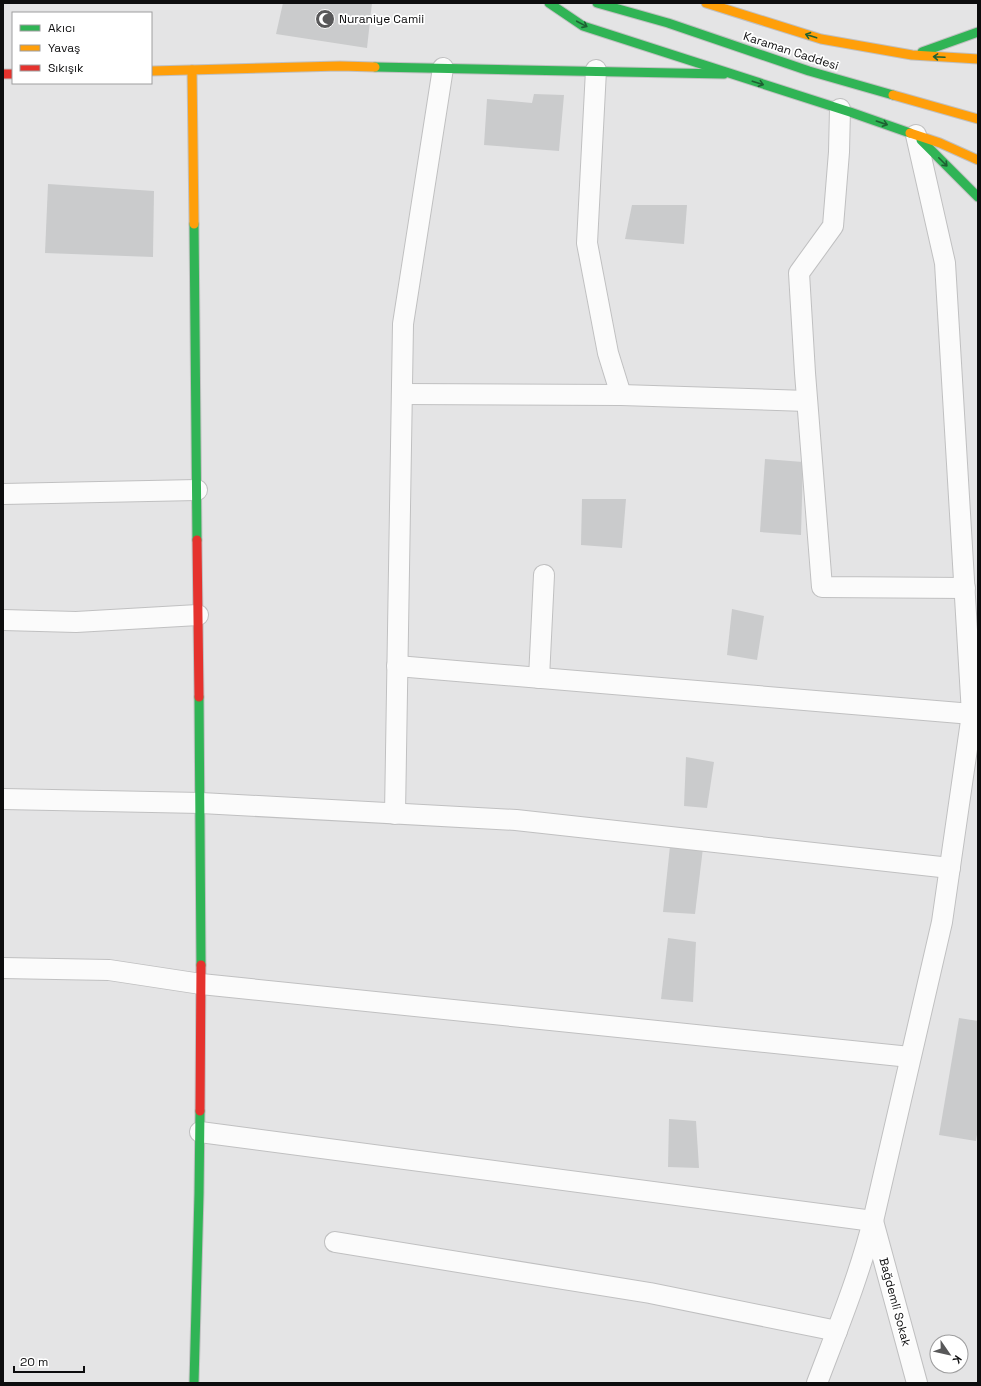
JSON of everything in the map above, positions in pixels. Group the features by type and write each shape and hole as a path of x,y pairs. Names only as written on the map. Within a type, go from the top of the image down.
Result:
{"street":[{"path":"550,3 583,26 840,109 940,143 978,160"},
{"name":"Karaman Caddesi","path":"597,3 668,23 809,71 978,119"},
{"path":"706,3 821,40 912,56 978,59"},
{"path":"912,56 978,32"},
{"path":"152,71 340,66 596,70 732,74"},
{"path":"394,814 403,324 443,68"},
{"path":"192,70 201,984 200,1132 194,1383"},
{"path":"596,70 587,243 608,353 621,394"},
{"path":"840,109 839,152 834,226 799,274 822,587 965,588"},
{"path":"916,135 978,197"},
{"path":"817,1383 866,1250 942,922 974,734 945,263 916,135"},
{"path":"402,394 621,394 808,401"},
{"path":"3,494 197,490"},
{"path":"539,678 544,574"},
{"path":"3,620 76,622 198,615"},
{"path":"397,666 972,714"},
{"path":"3,799 200,803 516,820 950,868"},
{"path":"3,968 109,970 201,984 910,1057"},
{"path":"200,1132 872,1221"},
{"name":"Bağdemli Sokak","path":"872,1221 916,1383"},
{"path":"335,1242 650,1293 837,1331"}],"building":[{"name":"Nuraniye Camii","path":"283,3 372,3 367,48 276,34"},
{"path":"534,94 564,95 559,151 484,145 487,99 532,103"},
{"path":"48,184 154,191 153,257 45,253"},
{"path":"632,205 687,205 684,244 625,239"},
{"path":"765,459 803,462 801,535 760,532"},
{"path":"582,499 626,499 622,548 581,545"},
{"path":"732,609 764,616 757,660 727,655"},
{"path":"686,757 714,762 707,808 684,806"},
{"path":"670,846 703,848 695,914 663,912"},
{"path":"668,938 696,942 693,1002 661,999"},
{"path":"959,1018 978,1021 978,1128 976,1141 939,1135"},
{"path":"669,1119 696,1121 699,1168 668,1167"}],"traffic: fast":[{"path":"549,3 583,26 850,112 910,133"},
{"path":"597,3 668,23 809,71 893,95"},
{"path":"922,52 978,32"},
{"path":"375,67 724,74"},
{"path":"921,140 978,197"},
{"path":"194,224 197,540"},
{"path":"199,697 201,965"},
{"path":"194,1383 200,1111"}],"traffic: slow":[{"path":"706,3 821,39 912,55 978,59"},
{"path":"152,71 340,66 375,67"},
{"path":"192,70 194,224"},
{"path":"893,95 978,119"},
{"path":"910,133 940,143 978,160"}],"traffic: jam":[{"path":"3,74 12,74"},
{"path":"197,540 199,697"},
{"path":"200,1111 201,965"}],"place":[{"name":"Nuraniye Camii","path":"325,19"}]}
